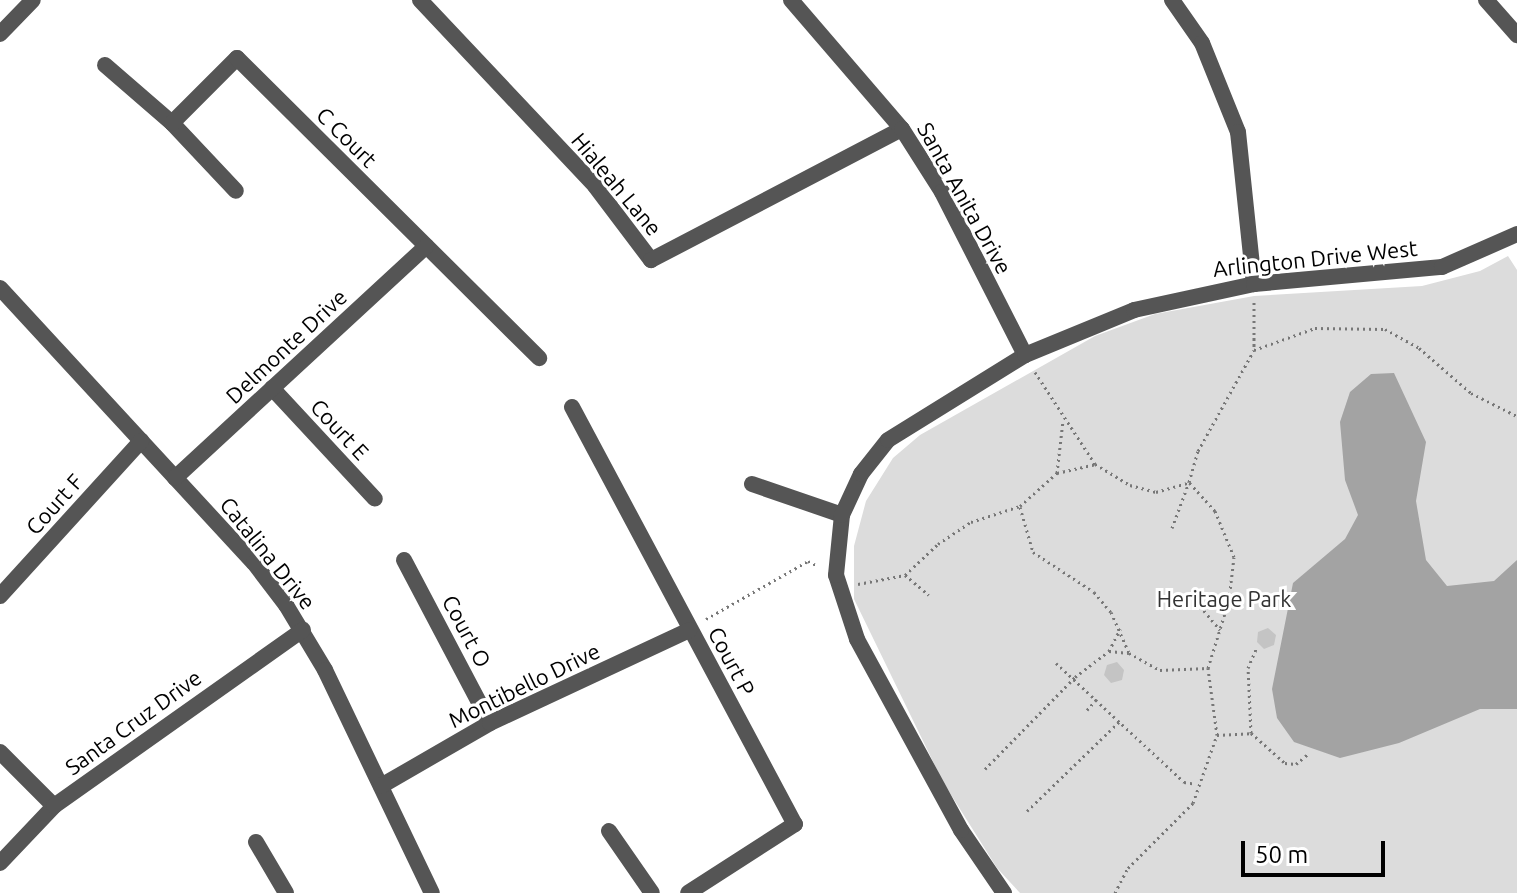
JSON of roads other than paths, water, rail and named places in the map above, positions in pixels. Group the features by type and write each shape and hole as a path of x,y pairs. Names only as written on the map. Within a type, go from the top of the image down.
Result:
{"street":[{"path":"0,34 33,0"},
{"name":"Hialeah Lane","path":"420,0 595,186 651,260 902,129"},
{"name":"Santa Anita Drive","path":"791,0 902,129 942,192 1025,355"},
{"path":"1172,0 1202,43 1238,132 1254,284"},
{"path":"1486,0 1517,35"},
{"name":"C Court","path":"172,123 237,58 539,358"},
{"path":"105,65 172,123 236,191"},
{"name":"Arlington Drive West","path":"1004,893 961,830 857,639 836,575 842,515 861,474 888,440 1025,355 1134,310 1254,284 1442,267 1517,234"},
{"name":"Delmonte Drive","path":"175,478 426,246"},
{"name":"Catalina Drive","path":"0,288 261,571 303,630 432,893"},
{"name":"Court E","path":"272,388 375,499"},
{"name":"Court P","path":"572,407 795,824 688,893"},
{"name":"Court F","path":"0,596 141,441"},
{"path":"752,484 842,515"},
{"name":"Court O","path":"404,560 490,723"},
{"name":"Santa Cruz Drive","path":"0,863 54,806 303,630"},
{"name":"Montibello Drive","path":"381,786 490,723 689,630"},
{"path":"0,752 54,806"},
{"path":"609,831 652,893"},
{"path":"256,842 284,892"}],"park label":[{"name":"Heritage Park","path":"1224,599"}]}
